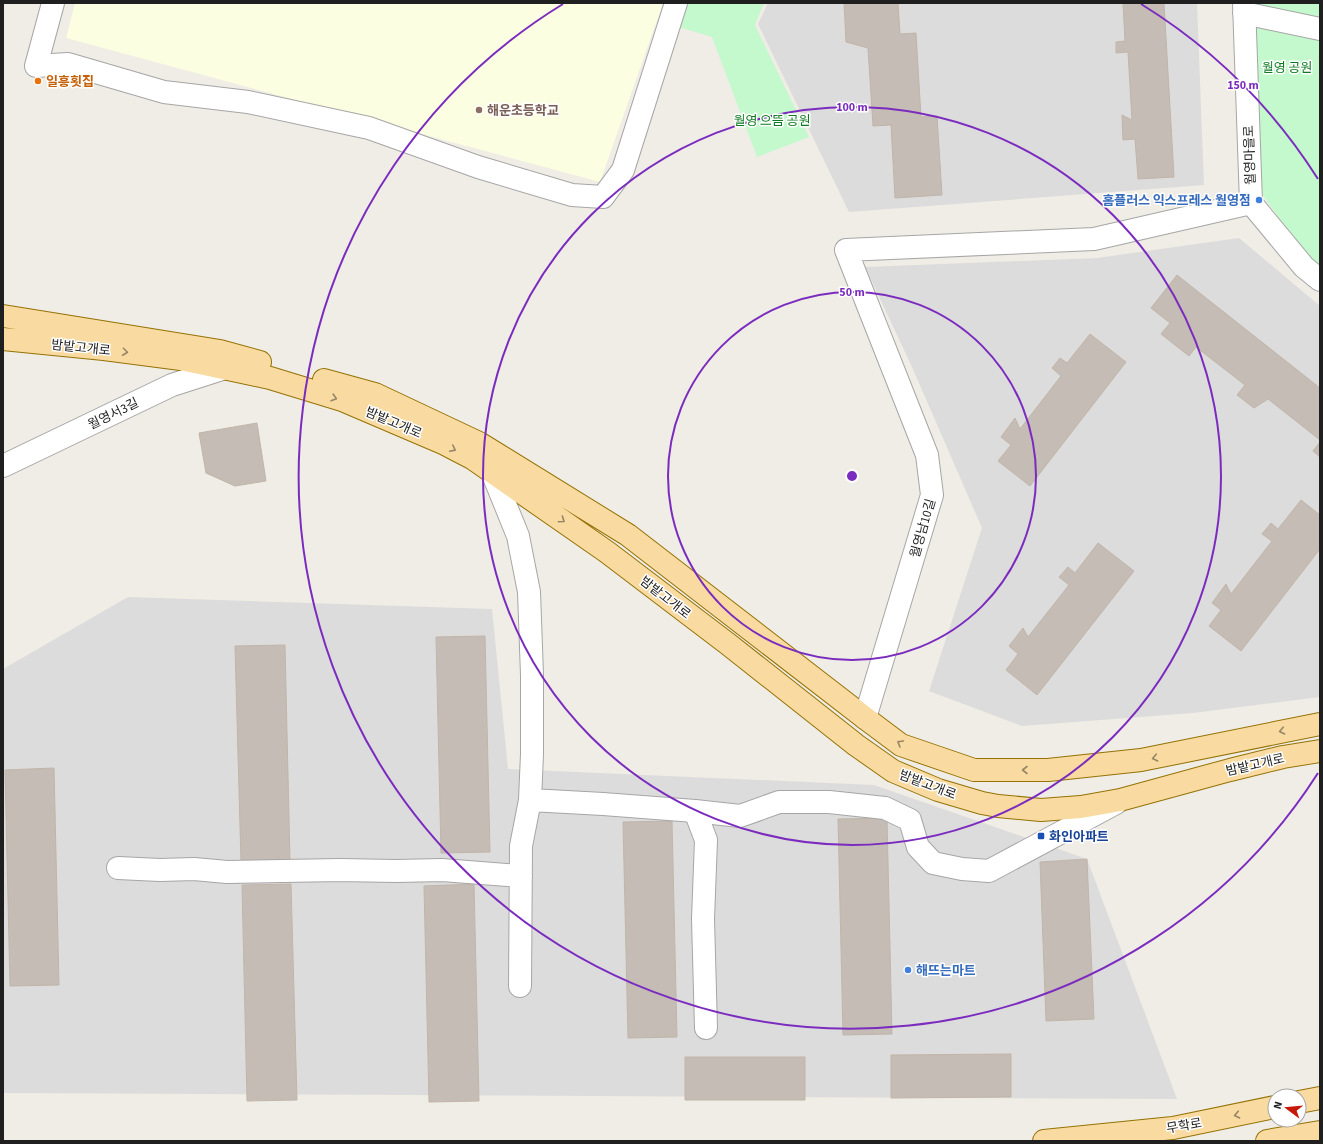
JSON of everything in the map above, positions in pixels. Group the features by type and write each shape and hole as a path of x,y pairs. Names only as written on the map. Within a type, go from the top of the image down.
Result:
{"main road":[{"name":"밤밭고개로","path":"3,316 220,351 375,394 472,440 628,535 865,718 901,744 974,770 1048,770 1141,760 1320,724"},
{"name":"밤밭고개로","path":"3,339 147,354 181,359 270,378 342,400 445,444 472,458 607,552 728,644 856,745 894,771 938,790 982,803 998,806 1026,809 1081,807 1120,800 1283,757 1320,751"},
{"path":"1307,1100 1320,1098"},
{"name":"무학로","path":"1044,1141 1173,1128 1267,1109"},
{"path":"1267,1141 1320,1132"}],"street":[{"path":"53,3 36,66 68,64 164,92 248,102 369,128 478,167 565,193 572,195 603,197 623,170 676,3"},
{"path":"1244,8 1320,29"},
{"name":"월영마을로","path":"1244,8 1251,203 1304,267 1320,280"},
{"name":"월영남10길","path":"865,718 932,495 927,455 846,250 1094,239 1251,203"},
{"name":"월영서3길","path":"3,466 172,385 225,368"},
{"path":"492,472 518,536 529,592 532,675 532,754 530,800 521,846 520,986"},
{"path":"530,800 695,811 740,816 779,802 830,802 885,808 910,820 918,847 933,863 962,869 989,871 1120,800"},
{"path":"695,811 706,840 703,919 706,1028"},
{"path":"118,868 160,870 194,869 227,872 442,870 521,876"}],"shaded area":[{"name":"해운초등학교","path":"75,3 663,3 600,182 66,38"},
{"path":"768,3 1197,3 1204,185 849,212 758,24"},
{"path":"1239,238 1320,306 1320,697 1193,713 1022,726 929,691 982,528 912,367 865,267 1097,258"},
{"path":"128,597 492,609 508,769 874,785 1087,859 1177,1099 3,1093 3,669"}],"green space":[{"name":"월영 으뜸 공원","path":"680,3 764,3 755,25 809,137 757,157 712,37 672,25"},
{"name":"월영 공원","path":"1256,3 1320,3 1320,22 1256,5"},
{"name":"월영 공원","path":"1252,23 1320,38 1320,269 1312,265 1260,191"}],"building":[{"path":"844,3 898,3 900,34 916,33 921,117 937,116 942,195 895,198 891,125 873,126 868,48 846,42"},
{"path":"1123,3 1164,3 1174,177 1138,179 1135,139 1123,140 1122,115 1132,120 1128,52 1116,53 1116,42 1125,41"},
{"path":"1177,275 1320,388 1320,440 1268,399 1254,408 1237,395 1245,385 1196,347 1189,356 1161,334 1170,323 1151,308"},
{"path":"1090,334 1126,362 1030,486 998,461 1011,445 1001,437 1015,418 1020,429 1061,376 1052,368 1060,358 1067,363"},
{"path":"257,423 266,481 235,486 206,473 199,433"},
{"path":"1320,442 1320,457 1313,451"},
{"path":"1301,500 1320,515 1320,549 1241,651 1209,626 1221,610 1212,603 1226,584 1231,594 1272,541 1262,534 1271,523 1278,529"},
{"path":"1098,543 1134,571 1037,695 1006,670 1018,654 1009,646 1023,628 1028,637 1069,585 1059,577 1068,567 1075,573"},
{"path":"485,636 490,852 441,853 436,637"},
{"path":"285,645 290,861 241,862 235,646"},
{"path":"54,768 59,985 10,986 5,770"},
{"path":"887,818 892,1034 843,1035 838,819"},
{"path":"672,821 677,1037 628,1038 623,822"},
{"path":"1087,859 1094,1019 1046,1021 1040,862"},
{"path":"291,884 297,1100 247,1101 242,885"},
{"path":"474,884 479,1101 429,1102 424,886"},
{"path":"1011,1054 1011,1097 891,1098 891,1055"},
{"path":"685,1057 805,1057 805,1100 685,1100"}],"place":[{"name":"일흥횟집","path":"38,81"},
{"name":"해운초등학교","path":"479,110"},
{"name":"홈플러스 익스프레스 월영점","path":"1259,200"},
{"name":"화인아파트","path":"1041,836"},
{"name":"해뜨는마트","path":"908,970"}]}
